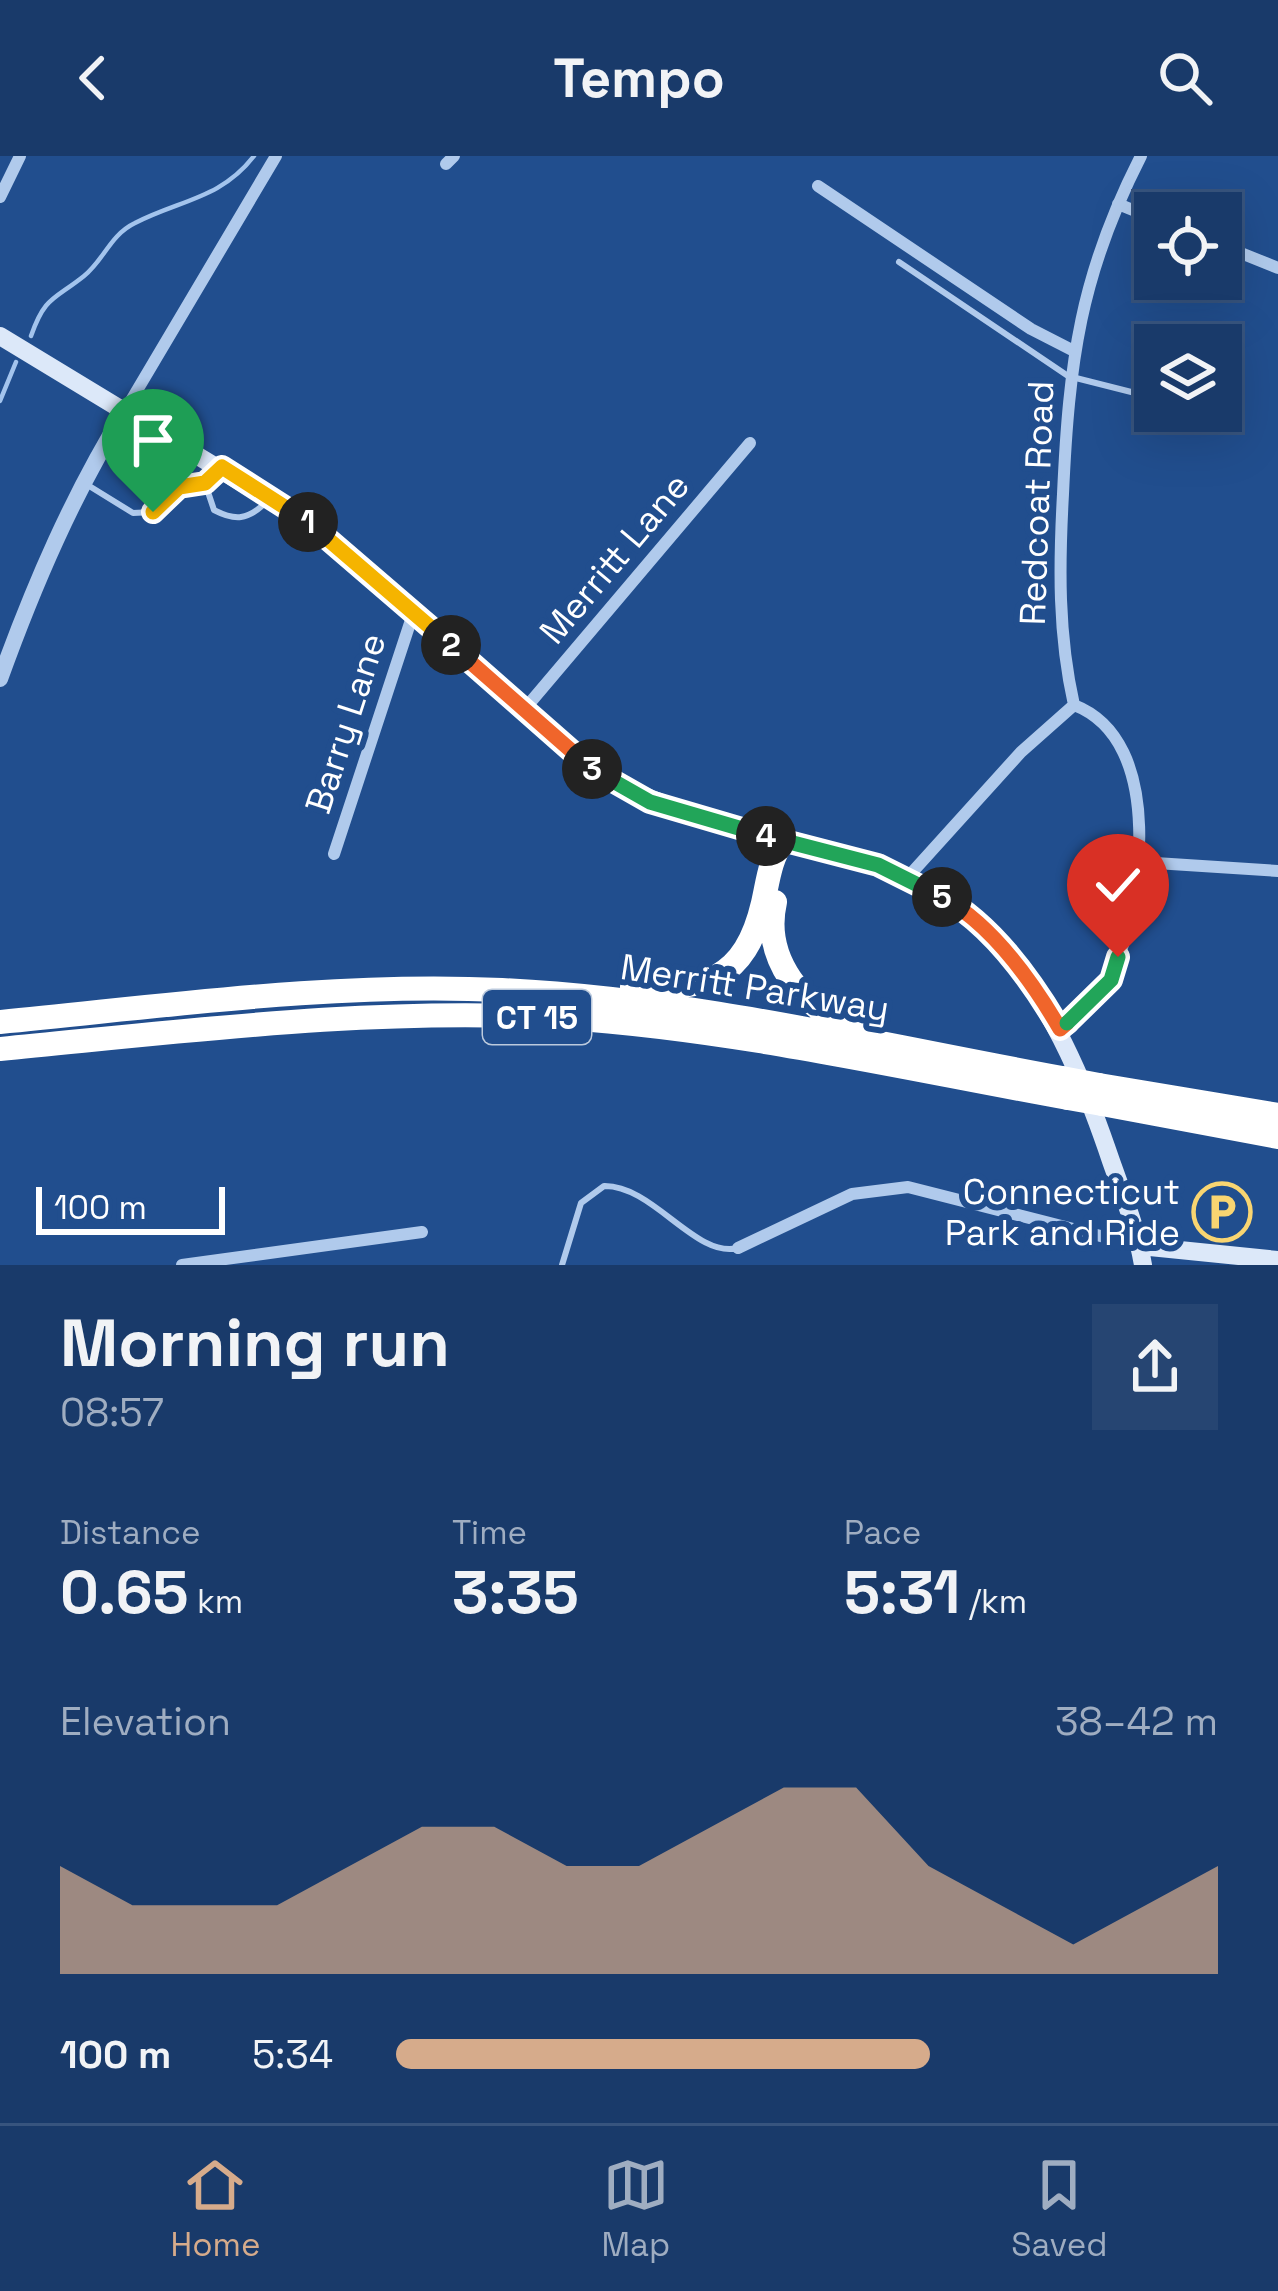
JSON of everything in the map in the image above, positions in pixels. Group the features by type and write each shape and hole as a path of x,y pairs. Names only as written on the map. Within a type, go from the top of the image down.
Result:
{"highway":[{"path":"366,988 472,982 661,989 700,985 734,965 752,943 783,841"},
{"path":"783,841 774,940 797,991 819,1012 845,1024 977,1063"},
{"name":"Merritt Parkway","path":"0,1022 366,988 613,999 977,1063 1065,1088"},
{"name":"Merritt Parkway","path":"0,1048 333,1018 568,1018 734,1038 1101,1094 1278,1114"},
{"name":"Merritt Parkway","path":"1101,1094 1270,1136"}],"main road":[{"path":"0,336 315,527 568,752 650,802 907,878 952,902 1036,988 1060,1029 1142,1256 1278,1260"}],"street":[{"path":"0,197 20,156"},
{"path":"0,680 83,482 276,156"},
{"name":"Redcoat Road","path":"1074,705 1060,617 1068,376 1091,274 1141,156"},
{"path":"818,186 1031,329 1072,350"},
{"path":"1118,204 1134,210"},
{"path":"1242,253 1278,268"},
{"name":"Merritt Lane","path":"524,711 750,442"},
{"name":"Barry Lane","path":"334,854 414,611"},
{"path":"907,878 1021,752 1074,705 1102,719 1125,762 1137,810 1140,862 1135,899 1111,980 1060,1029"},
{"path":"1140,862 1278,871"},
{"path":"738,1248 852,1194 908,1187 1142,1256"},
{"path":"182,1265 422,1232"}],"lane":[{"path":"899,262 1068,376 1134,393"},
{"path":"83,482 133,514 153,512 179,487 205,483 222,467"},
{"path":"205,483 214,510 230,518 246,517 270,497"},
{"path":"562,1265 585,1196 604,1186 637,1196 714,1247 738,1248"}],"waterway":[{"path":"31,336 46,306 91,270 126,228 213,190 254,156"},
{"path":"0,401 16,362"}],"place":[{"name":"Connecticut Park and Ride","path":"1222,1212"}],"route":[{"path":"153,512 179,487 205,483 222,467 315,527 568,752 602,776 650,802 878,865 952,902 1036,988 1060,1029 1111,980 1118,957"}]}
